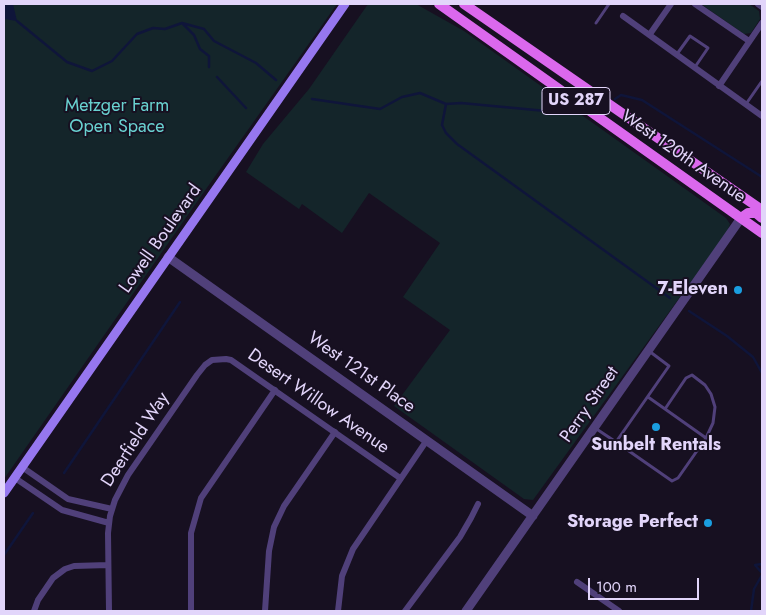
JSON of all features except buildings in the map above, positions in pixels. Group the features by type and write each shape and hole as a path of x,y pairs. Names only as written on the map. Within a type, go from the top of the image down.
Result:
{"main road":[{"name":"Lowell Boulevard","path":"4,494 345,4"},
{"path":"434,4 456,16"},
{"name":"West 120th Avenue","path":"439,4 762,233"},
{"name":"West 120th Avenue","path":"464,4 762,210"},
{"path":"741,218 748,213 756,214 762,218"}],"street":[{"path":"650,34 671,4"},
{"path":"695,4 749,42"},
{"path":"758,4 762,7"},
{"path":"623,16 762,116"},
{"path":"719,86 749,42 760,31 762,23"},
{"name":"Perry Street","path":"466,611 741,218"},
{"name":"West 121st Place","path":"168,258 533,516"},
{"name":"Desert Willow Avenue","path":"215,355 231,360 400,478"},
{"name":"Deerfield Way","path":"109,611 109,523 112,509 128,475 181,398 205,365 215,355"},
{"path":"191,611 191,533 201,498 275,390"},
{"path":"265,611 270,551 274,527 279,514 335,432"},
{"path":"338,611 342,576 353,549 427,440"},
{"path":"22,468 68,499 112,509"},
{"path":"15,478 62,510 109,523"},
{"path":"405,611 460,537 478,504"},
{"path":"34,611 38,600 53,578 65,569 74,566 108,565"},
{"path":"577,582 619,611"}],"lane":[{"path":"596,23 609,4"},
{"path":"677,54 690,36 708,48 694,68"},
{"path":"746,104 762,81"},
{"path":"616,442 669,366 648,351"},
{"path":"594,428 672,481 678,478 706,438 713,423 715,407 706,385 692,375 686,378 665,409"},
{"path":"648,397 706,438"}],"green space":[{"name":"Metzger Farm Open Space","path":"4,4 337,4 4,479"},
{"path":"368,4 416,4 464,31 726,218 730,224 727,232 533,500 524,499 394,406 450,330 403,297 440,243 369,193 342,233 302,204 299,209 246,172 263,144 309,89"},
{"path":"701,4 749,4 759,11 760,19 751,33 744,34"}],"shaded area":[{"path":"4,4 13,4 17,21 4,19"}],"waterway":[{"path":"17,21 67,62 92,71 112,61 137,34 153,28 165,29 182,23 204,29 214,41 256,63 276,80"},
{"path":"183,24 194,35 200,49 209,56 209,67"},
{"path":"217,77 246,108"},
{"path":"312,99 380,109 402,97 420,93 446,104 461,103 546,111 569,107"},
{"path":"615,99 621,95 642,100 762,177"},
{"path":"446,104 442,125 446,133 457,144 670,298"},
{"path":"64,473 180,302"},
{"path":"689,311 727,336 753,357 762,373"},
{"path":"4,555 33,513"},
{"path":"762,564 755,565 762,573"},
{"path":"751,611 754,589 762,575"}],"place":[{"name":"7-Eleven","path":"738,290"},
{"name":"Sunbelt Rentals","path":"656,427"},
{"name":"Storage Perfect","path":"708,523"}]}
